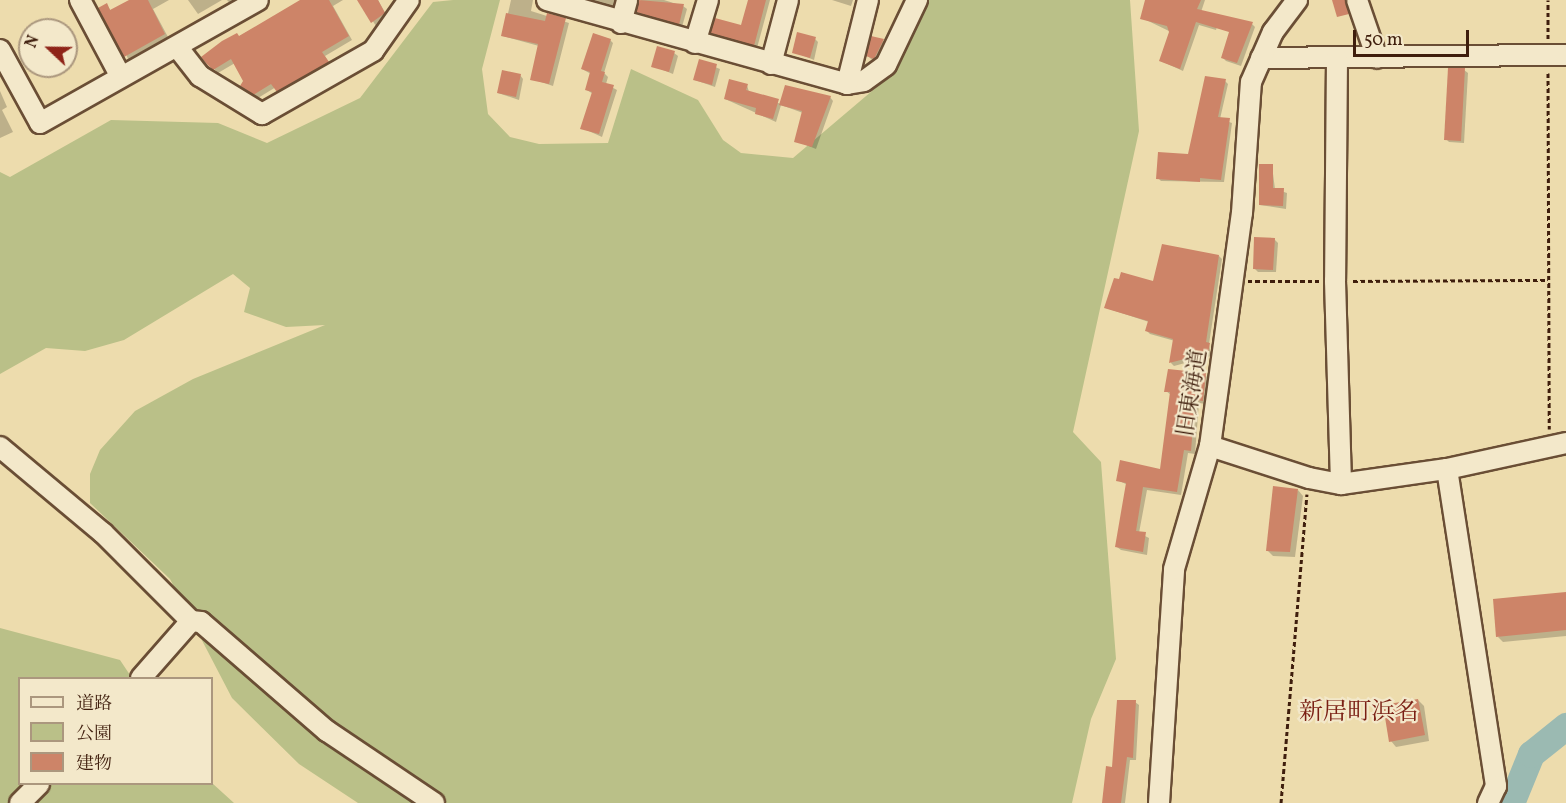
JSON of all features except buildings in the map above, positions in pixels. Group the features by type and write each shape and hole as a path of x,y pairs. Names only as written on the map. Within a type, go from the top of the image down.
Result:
{"street":[{"path":"80,0 121,77"},
{"path":"0,50 40,123 178,48 258,0"},
{"path":"178,48 200,76 262,114 373,51 409,0"},
{"path":"547,0 621,23 847,84 864,81 886,65 917,0"},
{"path":"621,23 627,0"},
{"path":"695,43 708,0"},
{"path":"771,64 788,0"},
{"path":"847,84 868,0"},
{"name":"旧東海道","path":"1159,794 1174,569 1210,446 1234,281 1251,82 1273,32 1297,0"},
{"path":"1357,0 1377,58"},
{"path":"1261,58 1557,55"},
{"path":"1337,59 1335,281 1341,484"},
{"path":"1210,446 1309,478 1341,484 1447,469 1557,444"},
{"path":"0,447 103,533 191,621 201,622 327,730 434,803"},
{"path":"1447,469 1496,786 1488,803"},
{"path":"142,677 191,621"},
{"path":"20,803 37,785"},
{"path":"1147,803 1159,794"}],"path":[{"path":"1548,0 1557,55 1546,280 1557,444"},
{"path":"1234,281 1546,280"},
{"path":"1281,803 1309,478"}],"green space":[{"path":"500,0 482,69 488,114 510,137 539,144 608,143 631,69 698,100 723,140 741,153 793,158 892,74 922,0 1130,0 1139,131 1073,432 1101,462 1116,659 1091,719 1072,803 358,803 299,764 232,698 170,579 90,503 90,474 100,450 135,411 193,379 325,325 286,327 244,312 250,288 233,274 124,340 85,351 46,348 0,374 0,172 10,177 111,120 218,123 267,143 360,98 433,2"},
{"path":"0,628 120,660 131,677 18,677 18,785 213,784 234,803 0,803"}],"waterway":[{"path":"1511,803 1531,754 1566,726"}],"district":[{"name":"新居町浜名","path":"1359,714"}]}
